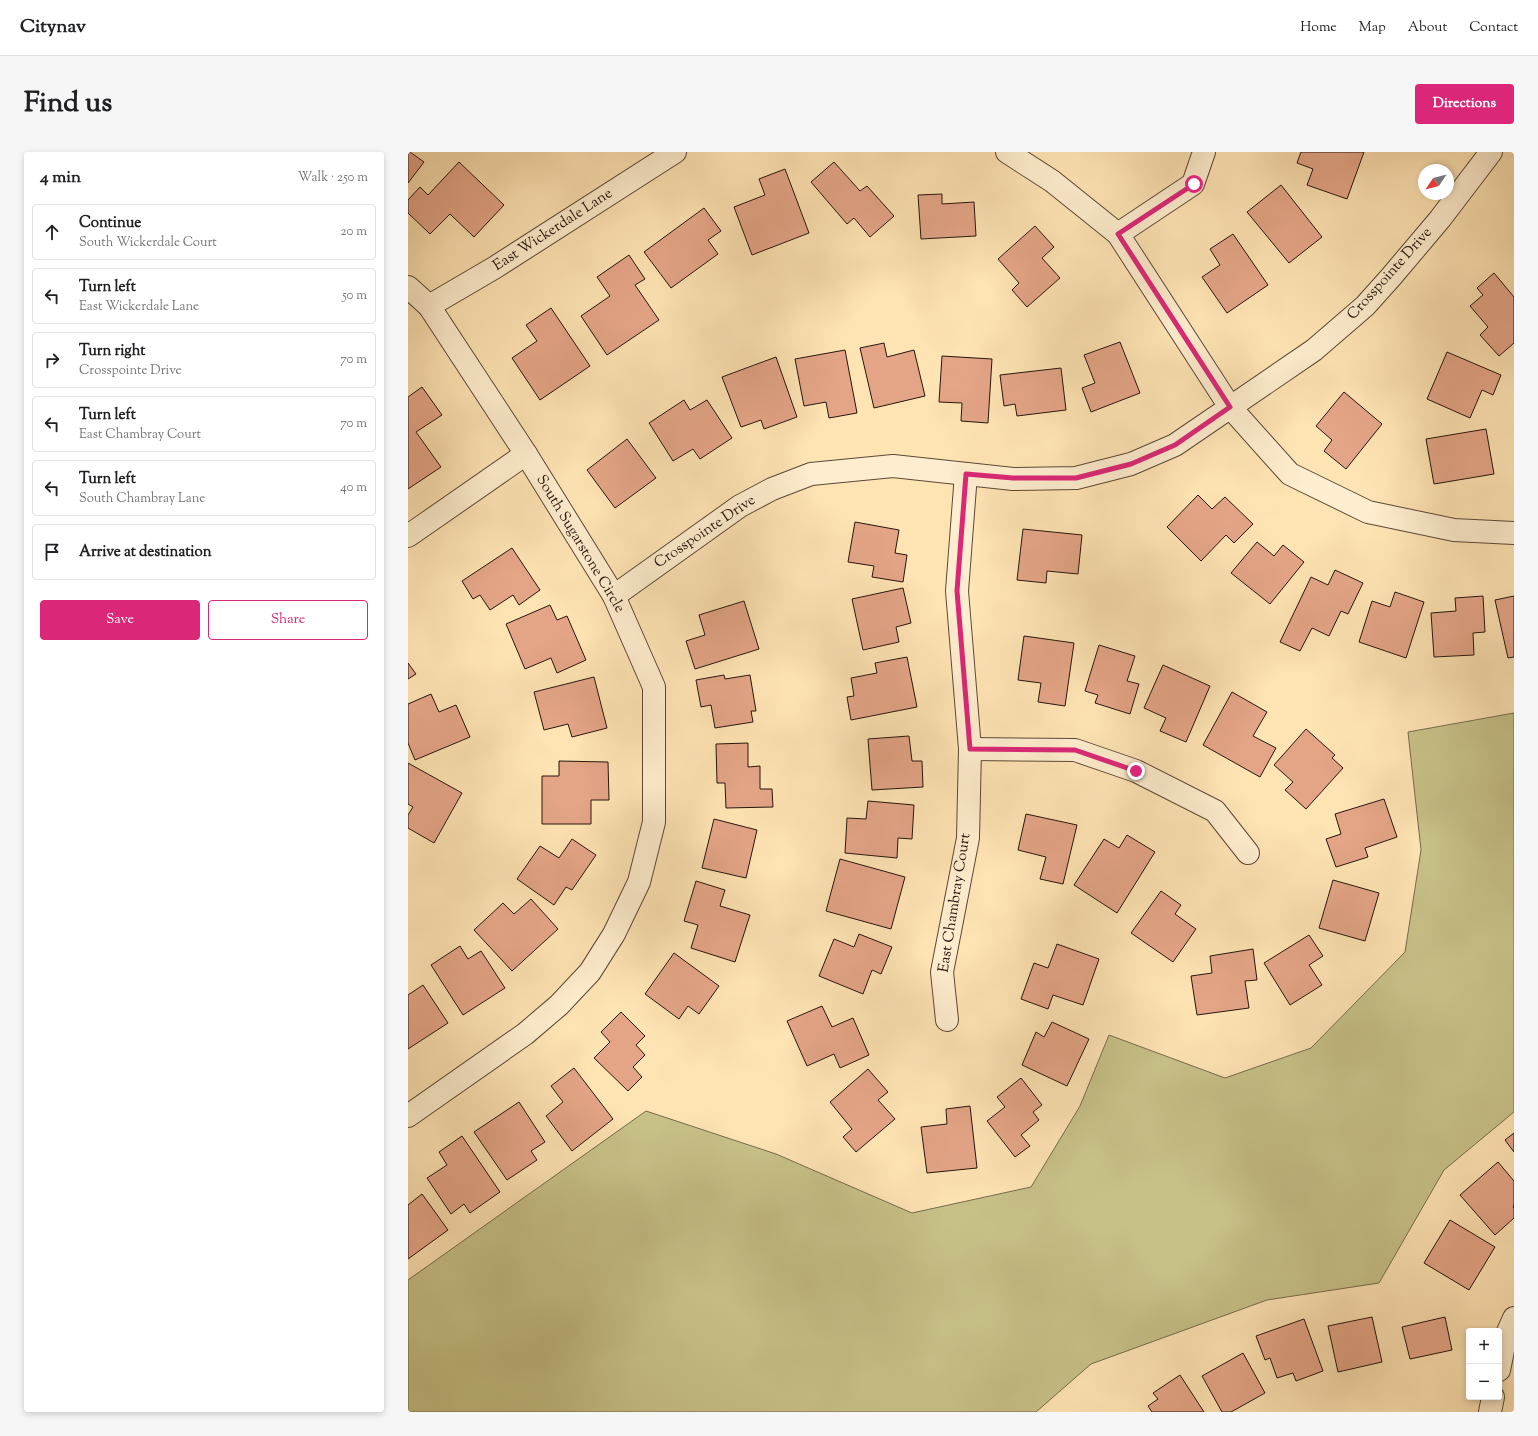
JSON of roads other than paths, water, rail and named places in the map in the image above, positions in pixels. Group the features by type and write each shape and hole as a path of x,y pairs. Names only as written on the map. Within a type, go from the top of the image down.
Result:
{"street":[{"name":"East Wickerdale Lane","path":"429,306 494,268 675,152"},
{"path":"1007,152 1052,181 1118,234 1230,407 1290,474 1368,512 1454,530 1514,533"},
{"path":"1118,234 1194,184 1204,152"},
{"name":"Crosspointe Drive","path":"614,596 740,506 772,489 810,474 893,466 1013,478 1076,478 1124,466 1175,445 1314,350 1365,306 1440,219 1491,152"},
{"name":"South Sugarstone Circle","path":"408,287 429,306 526,454 614,596 654,687 654,822 638,882 614,934 590,972 559,1005 525,1034 408,1116"},
{"path":"408,536 526,454"},
{"name":"East Chambray Court","path":"947,1020 942,972 968,838 970,749 957,591 966,474"},
{"path":"970,749 1075,750 1136,771 1215,811 1248,853"},
{"path":"1500,1364 1506,1336 1514,1318"},
{"path":"1490,1412 1492,1400"}]}
